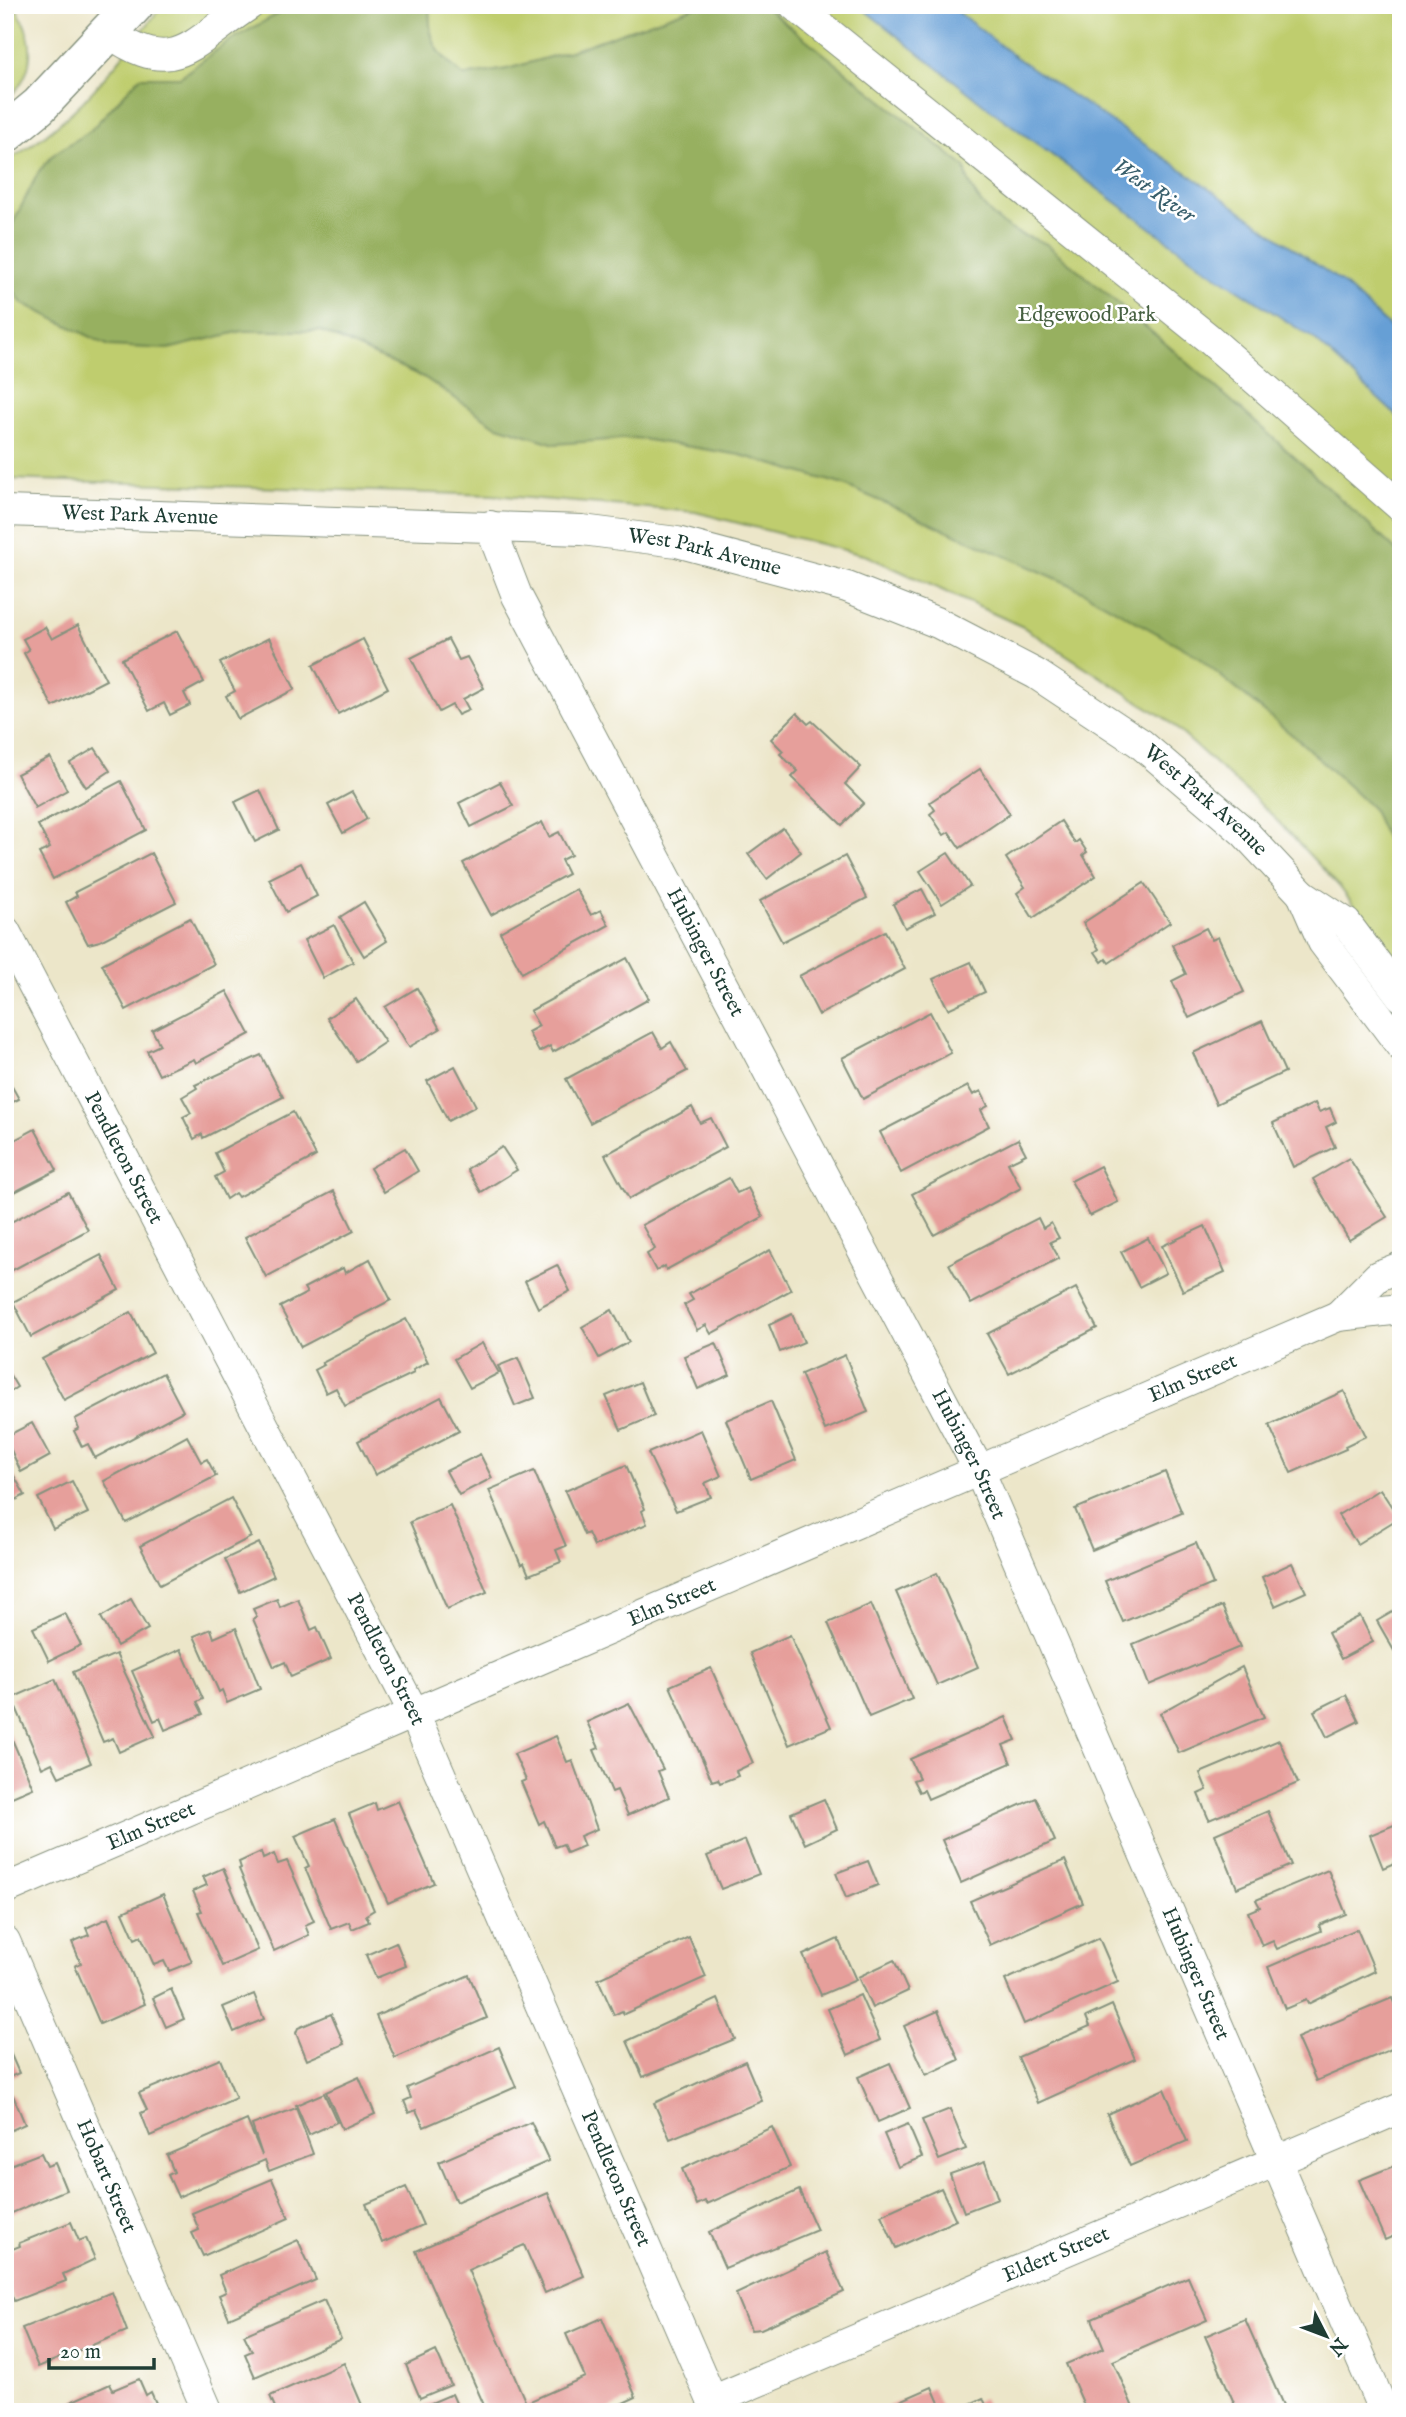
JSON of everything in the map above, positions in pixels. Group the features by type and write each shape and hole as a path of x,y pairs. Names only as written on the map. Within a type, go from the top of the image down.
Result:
{"street":[{"path":"5,134 39,106 121,19 145,54 171,55 190,47 248,5"},
{"path":"794,5 1208,338 1401,507"},
{"name":"West Park Avenue","path":"5,511 582,530 677,542 847,587 938,623 1036,674 1140,743 1244,832 1302,894 1346,923 1401,996"},
{"name":"Hubinger Street","path":"490,526 517,596 979,1470 1384,2412"},
{"name":"West Park Avenue","path":"1302,894 1323,942 1401,1046"},
{"name":"Pendleton Street","path":"5,931 15,974 414,1711 714,2406"},
{"name":"Elm Street","path":"1338,1316 1378,1276 1401,1267"},
{"name":"Elm Street","path":"5,1889 1338,1316 1401,1310"},
{"name":"Hobart Street","path":"5,1941 208,2412"},
{"name":"Eldert Street","path":"714,2406 1401,2108"}],"green space":[{"path":"5,5 14,5 27,30 30,55 23,79 5,101"},
{"name":"Edgewood Park","path":"163,5 1401,5 1401,969 1339,886 1268,811 1166,719 1023,627 867,556 695,512 492,495 5,479 5,162 31,146 74,111 110,72"},
{"path":"294,5 430,5 430,28 436,46 447,61 464,76 507,69 567,52 700,5 763,5 965,167 967,178 977,198 1001,223 1020,234 1045,243 1094,283 1228,398 1401,555 1401,872 1372,808 1303,744 1194,654 1071,585 844,485 740,455 635,438 555,444 495,425 425,378 321,331 242,331 168,349 109,346 22,303 5,280 5,239 39,171 54,154 90,131 140,77 180,77 229,41"}],"water":[{"name":"West River","path":"858,5 949,5 1014,56 1340,281 1401,337 1401,420 1314,339 1205,268 991,110"}],"building":[{"path":"78,625 106,680 53,707 24,653 29,650 23,639 45,627 52,639"},
{"path":"177,631 204,682 184,693 190,705 170,715 164,703 149,711 122,659"},
{"path":"269,638 295,689 238,719 226,696 235,691 220,663"},
{"path":"363,639 388,688 338,714 313,665"},
{"path":"448,639 459,660 467,657 484,688 463,699 469,710 458,715 452,705 439,712 411,658"},
{"path":"797,713 808,724 812,721 861,767 845,784 864,803 842,825 792,777 798,771 780,754 783,751 771,739"},
{"path":"95,748 110,771 86,787 70,763"},
{"path":"50,757 67,790 35,808 17,774"},
{"path":"980,769 1010,814 960,848 949,832 944,835 930,814 935,810 930,802"},
{"path":"121,781 146,830 53,879 39,853 50,848 38,825"},
{"path":"500,782 513,806 471,827 459,803"},
{"path":"260,790 279,830 255,842 235,802"},
{"path":"352,792 367,819 343,833 328,805"},
{"path":"1061,821 1075,843 1079,840 1087,852 1083,855 1096,876 1033,918 1017,893 1025,887 1006,858"},
{"path":"542,822 549,837 559,832 571,855 561,860 568,874 491,915 463,863"},
{"path":"783,828 801,852 767,879 748,854"},
{"path":"151,853 176,902 100,941 88,944 66,902 77,896 75,892"},
{"path":"948,853 970,886 942,904 920,871"},
{"path":"845,856 867,898 782,942 760,901"},
{"path":"301,863 317,896 286,912 269,879"},
{"path":"1144,883 1170,922 1109,963 1106,959 1102,962 1095,952 1099,949 1083,923"},
{"path":"576,889 591,915 601,910 609,925 522,973 500,932"},
{"path":"922,889 935,913 905,928 893,904"},
{"path":"364,902 387,941 364,956 340,917"},
{"path":"190,918 214,964 126,1010 102,964"},
{"path":"334,925 353,962 323,978 304,940"},
{"path":"1206,928 1212,940 1218,937 1244,992 1189,1018 1172,981 1186,974 1172,945"},
{"path":"885,931 905,969 819,1015 799,976"},
{"path":"627,958 649,999 553,1052 550,1046 539,1052 528,1032 539,1026 530,1011"},
{"path":"971,962 985,992 948,1009 933,979"},
{"path":"417,988 440,1029 409,1047 385,1007"},
{"path":"227,991 250,1034 196,1063 194,1059 159,1075 147,1051 160,1045 152,1030"},
{"path":"356,999 385,1042 356,1061 327,1018"},
{"path":"930,1012 951,1053 863,1099 842,1058"},
{"path":"1262,1021 1285,1072 1216,1104 1193,1053"},
{"path":"653,1032 662,1048 671,1042 687,1071 590,1123 566,1079"},
{"path":"261,1055 283,1097 203,1138 202,1134 194,1139 183,1117 191,1113 182,1097 197,1088 195,1085"},
{"path":"455,1066 476,1106 448,1121 427,1081"},
{"path":"5,1074 19,1099 5,1106"},
{"path":"968,1086 973,1095 981,1091 988,1106 981,1110 989,1126 901,1173 880,1132"},
{"path":"1315,1103 1319,1112 1330,1108 1336,1122 1326,1127 1335,1147 1293,1167 1273,1123"},
{"path":"692,1107 700,1123 711,1118 726,1147 629,1199 605,1155"},
{"path":"293,1112 316,1156 238,1197 235,1193 226,1199 215,1177 224,1172 215,1153"},
{"path":"35,1129 57,1170 5,1197 5,1145"},
{"path":"1018,1139 1026,1154 1008,1163 1021,1188 934,1235 912,1194"},
{"path":"502,1147 517,1170 481,1192 467,1169"},
{"path":"405,1148 418,1171 384,1192 370,1168"},
{"path":"1349,1158 1387,1217 1349,1240 1313,1179"},
{"path":"1100,1166 1118,1202 1090,1216 1071,1181"},
{"path":"729,1178 737,1193 748,1188 763,1217 666,1270 665,1266 656,1271 647,1254 655,1249 642,1225"},
{"path":"334,1191 354,1231 266,1277 245,1237"},
{"path":"68,1192 88,1230 5,1274 5,1225"},
{"path":"1038,1218 1043,1228 1051,1223 1059,1238 1050,1242 1059,1258 971,1304 949,1264"},
{"path":"1205,1226 1225,1272 1183,1291 1162,1246"},
{"path":"1148,1238 1166,1273 1139,1287 1121,1252"},
{"path":"770,1250 791,1290 711,1334 706,1325 697,1330 684,1305 693,1300 689,1294"},
{"path":"101,1255 119,1290 31,1337 13,1302"},
{"path":"370,1259 391,1300 301,1347 280,1307 307,1293 304,1288 343,1268 345,1273"},
{"path":"557,1265 570,1291 538,1308 525,1281"},
{"path":"1076,1288 1097,1328 1009,1374 987,1334"},
{"path":"612,1310 629,1342 599,1358 582,1327"},
{"path":"131,1312 153,1353 64,1400 42,1359"},
{"path":"792,1314 804,1342 780,1352 769,1325"},
{"path":"406,1319 428,1362 413,1370 414,1373 345,1406 336,1388 326,1393 315,1370 324,1365 322,1363"},
{"path":"482,1343 499,1373 470,1388 454,1359"},
{"path":"716,1343 730,1375 698,1389 684,1356"},
{"path":"845,1355 868,1412 825,1430 801,1374"},
{"path":"518,1358 535,1398 515,1406 498,1366"},
{"path":"5,1367 17,1387 5,1395"},
{"path":"163,1373 183,1411 95,1458 88,1444 82,1447 74,1431 79,1428 75,1419"},
{"path":"640,1382 654,1416 621,1430 606,1396"},
{"path":"1344,1391 1366,1436 1345,1446 1346,1449 1291,1473 1269,1425"},
{"path":"441,1397 459,1431 375,1475 358,1441"},
{"path":"771,1401 796,1460 751,1479 726,1420"},
{"path":"32,1423 50,1456 21,1472 5,1437"},
{"path":"701,1430 721,1476 705,1483 711,1497 676,1511 648,1453"},
{"path":"187,1436 201,1462 207,1459 216,1476 126,1523 104,1481"},
{"path":"480,1454 492,1478 459,1495 446,1471"},
{"path":"626,1465 645,1509 642,1511 647,1524 594,1546 588,1533 584,1535 565,1491"},
{"path":"9,1467 25,1495 5,1506 5,1470"},
{"path":"534,1471 566,1546 556,1550 561,1562 529,1575 524,1563 521,1565 489,1490"},
{"path":"1165,1472 1182,1513 1092,1550 1075,1509"},
{"path":"72,1481 88,1513 53,1529 38,1498"},
{"path":"1380,1489 1399,1518 1357,1544 1338,1515"},
{"path":"231,1498 251,1537 160,1585 140,1546"},
{"path":"450,1505 487,1592 447,1609 410,1522"},
{"path":"259,1543 274,1576 240,1592 225,1559"},
{"path":"1196,1543 1213,1584 1123,1622 1105,1581"},
{"path":"1292,1563 1306,1592 1275,1606 1262,1577"},
{"path":"937,1573 978,1667 937,1685 896,1592"},
{"path":"131,1599 148,1629 117,1646 101,1617"},
{"path":"277,1599 280,1607 298,1599 311,1630 317,1627 331,1659 291,1677 285,1662 274,1667 253,1619 257,1617 253,1609"},
{"path":"871,1604 912,1699 869,1717 828,1623"},
{"path":"1222,1606 1240,1647 1149,1685 1133,1644"},
{"path":"1401,1607 1401,1651 1396,1654 1377,1621"},
{"path":"65,1613 81,1645 49,1661 33,1628"},
{"path":"1360,1616 1373,1642 1341,1659 1328,1633"},
{"path":"236,1628 260,1689 227,1703 222,1690 219,1692 194,1636 211,1629 214,1638"},
{"path":"790,1635 831,1727 789,1745 750,1653"},
{"path":"181,1649 203,1699 197,1702 203,1714 165,1730 160,1718 154,1721 132,1671"},
{"path":"116,1654 155,1736 119,1752 113,1738 103,1742 73,1672"},
{"path":"1242,1667 1264,1717 1179,1753 1160,1713"},
{"path":"711,1668 753,1763 736,1771 738,1776 720,1783 718,1779 712,1781 670,1686"},
{"path":"55,1679 91,1763 59,1777 52,1763 42,1768 12,1698"},
{"path":"1346,1695 1359,1721 1327,1737 1314,1711"},
{"path":"629,1703 663,1769 658,1771 669,1797 628,1815 617,1790 612,1792 594,1750 599,1748 587,1722"},
{"path":"1006,1717 1016,1740 1003,1745 1011,1763 928,1799 924,1790 919,1792 913,1780 919,1778 910,1759"},
{"path":"5,1723 33,1788 5,1800"},
{"path":"556,1736 567,1762 572,1760 597,1829 580,1836 584,1846 567,1853 563,1844 555,1847 544,1821 539,1824 521,1782 526,1780 514,1754"},
{"path":"1279,1740 1298,1783 1209,1820 1198,1794 1207,1790 1200,1773"},
{"path":"1036,1798 1055,1841 961,1883 942,1840"},
{"path":"824,1799 837,1829 805,1844 791,1813"},
{"path":"398,1801 434,1883 388,1903 349,1814 375,1803 377,1810"},
{"path":"1268,1811 1291,1865 1237,1888 1215,1834"},
{"path":"335,1819 374,1910 366,1915 369,1922 352,1929 349,1922 331,1929 305,1868 309,1866 295,1836"},
{"path":"1401,1822 1401,1860 1383,1868 1370,1835"},
{"path":"745,1840 759,1874 721,1889 707,1856"},
{"path":"261,1852 263,1859 274,1854 278,1864 287,1861 314,1921 305,1925 309,1935 274,1951 239,1869 239,1862"},
{"path":"1065,1860 1083,1903 990,1945 970,1901"},
{"path":"868,1861 878,1885 846,1898 836,1873"},
{"path":"223,1868 258,1950 222,1966 198,1912 202,1911 193,1891 207,1885 203,1877"},
{"path":"1328,1870 1346,1914 1319,1925 1321,1931 1277,1949 1273,1941 1262,1946 1248,1912 1260,1907 1256,1900"},
{"path":"163,1894 192,1962 169,1971 164,1961 154,1965 141,1936 135,1939 123,1912"},
{"path":"108,1918 145,2004 100,2024 75,1966 81,1963 72,1942 89,1935 86,1928"},
{"path":"1357,1929 1375,1971 1308,2004 1306,2000 1285,2009 1268,1967"},
{"path":"689,1937 706,1977 624,2014 622,2011 614,2015 598,1979"},
{"path":"1099,1938 1118,1982 1024,2024 1005,1980"},
{"path":"838,1939 856,1980 821,1995 803,1955"},
{"path":"396,1942 406,1966 376,1978 366,1955"},
{"path":"894,1960 908,1991 872,2008 858,1977"},
{"path":"469,1975 487,2018 395,2058 376,2016"},
{"path":"171,1989 184,2019 166,2027 153,1998"},
{"path":"254,1994 264,2019 234,2032 223,2007"},
{"path":"860,1995 880,2040 848,2055 828,2009"},
{"path":"1392,1998 1401,2020 1401,2045 1316,2081 1297,2038"},
{"path":"718,1999 735,2039 643,2077 627,2041"},
{"path":"1112,2005 1135,2059 1038,2103 1018,2057 1090,2026 1086,2017"},
{"path":"938,2011 959,2060 926,2075 904,2026"},
{"path":"331,2014 344,2044 307,2060 296,2033 298,2028"},
{"path":"5,2041 19,2073 5,2079"},
{"path":"499,2047 516,2087 424,2127 416,2110 409,2113 404,2101 411,2098 407,2088"},
{"path":"220,2059 236,2098 150,2136 141,2113 147,2110 139,2093"},
{"path":"745,2061 762,2101 670,2139 654,2103"},
{"path":"890,2063 910,2108 878,2122 858,2077"},
{"path":"359,2077 375,2114 342,2129 326,2092"},
{"path":"1164,2089 1187,2141 1130,2166 1107,2114"},
{"path":"12,2093 25,2124 5,2133 5,2096"},
{"path":"324,2093 337,2122 309,2135 296,2105"},
{"path":"296,2108 313,2154 269,2171 265,2160 178,2197 168,2175 174,2172 167,2155 247,2120 262,2155 252,2125"},
{"path":"950,2109 966,2149 939,2160 922,2120"},
{"path":"531,2122 549,2161 456,2202 439,2162"},
{"path":"908,2124 922,2157 898,2167 884,2134"},
{"path":"772,2127 790,2167 707,2204 705,2201 697,2205 682,2169"},
{"path":"41,2153 47,2166 55,2163 66,2190 5,2216 5,2167"},
{"path":"985,2162 998,2199 964,2212 950,2174"},
{"path":"1401,2163 1401,2233 1385,2240 1359,2180"},
{"path":"272,2179 289,2218 203,2256 192,2233 199,2230 192,2213"},
{"path":"406,2187 423,2225 382,2243 366,2204"},
{"path":"941,2188 956,2220 896,2248 881,2215"},
{"path":"799,2190 817,2230 725,2268 709,2232"},
{"path":"548,2193 584,2276 545,2293 524,2245 468,2270 526,2403 585,2377 566,2334 602,2318 636,2397 604,2412 487,2412 416,2251"},
{"path":"71,2222 79,2241 86,2238 95,2259 63,2274 66,2281 14,2301 5,2279 5,2252 20,2246 19,2243"},
{"path":"298,2240 316,2280 229,2318 219,2295 226,2292 219,2275"},
{"path":"826,2252 844,2292 761,2329 751,2330 736,2294"},
{"path":"1188,2277 1207,2320 1113,2361 1135,2412 1087,2412 1066,2364 1104,2348 1092,2319"},
{"path":"112,2292 127,2331 38,2367 22,2328"},
{"path":"324,2300 341,2339 255,2377 245,2354 252,2351 244,2335"},
{"path":"1245,2319 1286,2412 1238,2412 1205,2336"},
{"path":"436,2351 451,2385 420,2398 406,2365"},
{"path":"344,2363 365,2412 277,2412 270,2396"},
{"path":"139,2379 146,2395 151,2392 160,2412 56,2412 55,2409 110,2384 113,2390"},
{"path":"932,2387 943,2412 875,2412"},
{"path":"452,2394 460,2412 427,2412 424,2406"},
{"path":"983,2398 989,2412 952,2412"}]}
